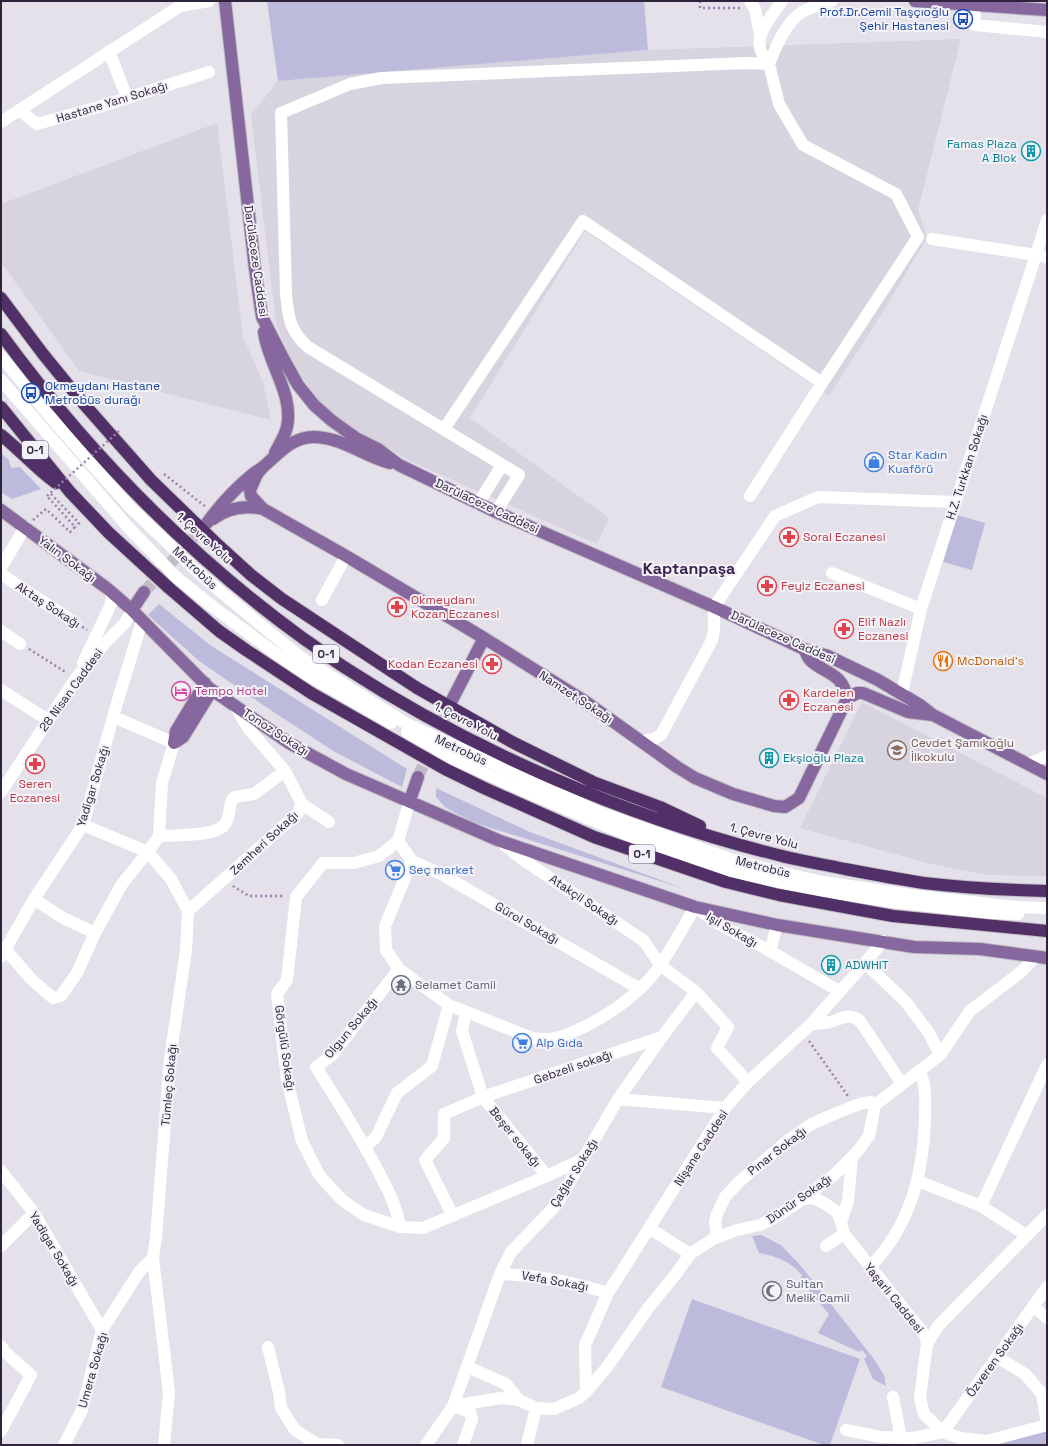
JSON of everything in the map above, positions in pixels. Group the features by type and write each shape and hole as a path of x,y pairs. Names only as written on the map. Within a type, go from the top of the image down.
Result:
{"highway":[{"path":"1,298 43,354 83,403 150,480 218,546 282,599 417,688 514,743 593,782 660,807 741,846"},
{"name":"1. Çevre Yolu","path":"1,334 82,435 161,519 246,594 343,667 433,720 553,778 678,826 741,846 783,857 923,883 974,888 1047,891"},
{"name":"O-1","path":"1,407 70,492 109,533 219,631 311,693 412,751 484,788 594,837 726,882 779,895 893,916 1047,931"},
{"path":"1,430 11,444"},
{"path":"1,435 43,473 70,492"}],"main road":[{"name":"Darülaceze Caddesi","path":"225,1 262,316 294,378 314,405 331,420 356,438 378,449 399,465 478,504 714,607 804,649 828,656 878,680 920,704 933,715 1047,774"},
{"path":"915,1 1047,10"},
{"path":"262,316 265,336 287,406 287,428 273,457"},
{"path":"211,518 224,501 253,474 292,443 303,439 314,437 331,439 350,445 378,459 399,465"},
{"name":"Namzet Sokağı","path":"263,467 255,478 250,490 251,496 263,509 346,556 484,638 583,700 677,767 696,778 733,794 774,806 785,807 799,798 847,699"},
{"name":"Namzet Sokağı","path":"211,518 224,511 248,506 263,509"},
{"name":"Yalın Sokağı","path":"1,510 108,589 142,621"},
{"name":"28 Nisan Caddesi","path":"132,610 144,592"},
{"name":"Tonoz Sokağı","path":"142,621 208,687 289,744 346,774 410,800 500,841 695,907 777,925 914,947 980,949 1041,957"},
{"path":"450,704 484,638"},
{"path":"804,649 809,659 828,671 842,684 845,689 847,699 857,693 863,693 908,712 933,715"},
{"path":"174,743 176,731 208,687"},
{"path":"410,800 418,777"}],"street":[{"path":"1,122 108,51 180,6 209,1"},
{"path":"760,35 782,1"},
{"path":"769,64 783,34 793,21 801,13 832,1"},
{"path":"746,4 755,9 760,35 760,50 769,64 778,104 803,144 896,194 918,236 750,496"},
{"path":"974,4 975,25 1047,32"},
{"path":"108,51 127,98"},
{"path":"496,512 519,475 308,347 299,339 292,329 288,315 286,294 281,112 350,84 382,78 746,63 769,64"},
{"name":"Hastane Yanı Sokağı","path":"19,110 36,124 127,98 209,72"},
{"name":"H.Z. Turkkan Sokağı","path":"902,693 921,609 956,502 1041,256 1047,220"},
{"path":"444,429 583,221 822,384"},
{"path":"932,239 1041,256"},
{"name":"Metrobüs","path":"1,356 47,413 130,507 203,577 299,656 407,724 601,813 730,859 823,882 889,892 1016,907 1047,908"},
{"name":"Metrobüs","path":"1,380 128,527 176,577 212,606 310,676 453,758 524,791 625,834 733,872 821,891 892,902 991,913 1047,916"},
{"path":"478,504 502,465"},
{"path":"641,741 662,736 712,640 714,630 714,607 775,516 818,497 956,502"},
{"path":"1,568 25,527"},
{"path":"322,600 346,556"},
{"path":"832,573 921,609"},
{"name":"Aktaş Sokağı","path":"1,574 68,618"},
{"path":"76,678 111,604 112,595 108,589"},
{"name":"28 Nisan Caddesi","path":"2,789 76,678 106,642 125,623 132,610"},
{"name":"Yadigar Sokağı","path":"3,954 34,899 83,825 142,621"},
{"path":"1,631 20,644"},
{"path":"1,690 48,720"},
{"name":"Zemheri Sokağı","path":"188,912 298,813 302,804 285,771 248,728 235,706"},
{"path":"3,954 54,998 61,996 77,972 94,933 122,884 159,836 162,783 174,743 114,717"},
{"path":"1028,764 1047,756"},
{"path":"159,836 202,833 219,830 227,821 232,800 235,797 254,794 285,771"},
{"path":"296,897 323,863 354,863 379,856 398,842 410,800"},
{"path":"302,804 329,822"},
{"path":"83,825 148,852 171,879 188,912"},
{"name":"Atakçil Sokağı","path":"500,841 522,859 644,941 660,966"},
{"path":"398,842 412,861 385,926 386,950 399,969 449,1005 532,1038 544,1040 567,1036 609,1014 640,988 660,966 695,907"},
{"name":"Gürol Sokağı","path":"412,861 441,874 640,988"},
{"name":"Görgülü Sokağı","path":"296,897 287,980 277,994 287,1080 302,1141 319,1175 342,1200 364,1215 400,1227 423,1228 548,1176 583,1159"},
{"path":"34,899 63,918 94,933"},
{"name":"Işıl Sokağı","path":"695,907 717,923 770,951 839,991"},
{"name":"Tümleç Sokağı","path":"164,1445 168,1394 153,1258 156,1237 170,1059 186,950 188,912"},
{"name":"Işıl Sokağı","path":"770,951 777,925"},
{"name":"Nişane Caddesi","path":"586,1392 585,1345 608,1293 725,1108 748,1082 807,1028 883,941"},
{"path":"875,1105 920,1072 940,1055 970,1011 1041,957"},
{"path":"865,963 906,1002 929,1033 940,1055"},
{"path":"660,966 696,992 728,1026 717,1048 748,1082"},
{"name":"Olgun Sokağı","path":"365,1147 316,1067 332,1055 399,969"},
{"name":"Çağlar Sokağı","path":"426,1445 454,1406 500,1274 512,1252 557,1204 618,1099 662,1036 696,992"},
{"path":"400,1227 397,1210 390,1194 365,1147 376,1137 397,1093 432,1066 449,1005"},
{"name":"Beşer sokağı","path":"466,1012 462,1031 483,1097 548,1176"},
{"path":"807,1028 831,1022 843,1017 853,1016 860,1020 902,1084"},
{"name":"Gebzeli sokağı","path":"483,1097 662,1036"},
{"path":"981,1206 1047,1065"},
{"path":"870,1267 884,1253 901,1225 918,1181 924,1140 925,1112 925,1086 920,1072"},
{"name":"Beşer sokağı","path":"452,1216 425,1160 444,1138 444,1114 483,1097"},
{"path":"618,1099 725,1108"},
{"name":"Pınar Sokağı","path":"717,1237 715,1222 725,1197 739,1182 786,1142 810,1125 827,1117 863,1103 871,1102 875,1105"},
{"name":"Dünür Sokağı","path":"454,1406 501,1398 519,1400 536,1408 554,1408 579,1398 608,1366 690,1254 717,1237 737,1230 760,1225 776,1217 835,1174 852,1158 869,1136 875,1105"},
{"path":"841,1222 848,1201 852,1158"},
{"name":"Yadigar Sokağı","path":"1,1171 34,1213 102,1330"},
{"path":"918,1181 981,1206 1026,1235"},
{"path":"1,1191 10,1182"},
{"path":"803,1198 813,1198 824,1203 837,1212 841,1222"},
{"path":"1,1246 34,1213"},
{"path":"928,1344 938,1326 1047,1215"},
{"name":"Yaşarlı Caddesi","path":"841,1222 844,1234 924,1335 928,1344 920,1398 924,1414 943,1432 960,1438 987,1441 1047,1425"},
{"path":"649,1228 690,1254"},
{"path":"826,1246 844,1234"},
{"name":"Umera Sokağı","path":"64,1445 82,1410 102,1330 139,1272 153,1258"},
{"name":"Vefa Sokağı","path":"500,1274 526,1275 584,1285 608,1293"},
{"name":"Özveren Sokağı","path":"943,1432 1047,1287"},
{"path":"1033,1306 1047,1318"},
{"path":"268,1347 279,1392 281,1408 295,1430 317,1444 338,1445"},
{"path":"1,1431 31,1375 2,1351"},
{"path":"997,1357 1025,1374 1042,1394 1047,1425"},
{"name":"Dünür Sokağı","path":"468,1367 506,1384 519,1400"},
{"path":"893,1397 901,1438"},
{"path":"454,1406 470,1412 472,1419 464,1445"},
{"path":"527,1445 536,1408"},
{"path":"846,1430 881,1437 901,1438 913,1438 943,1432"}],"path":[{"path":"700,1 700,8 746,4"},
{"path":"25,527 46,509 70,532 75,527 47,496 119,431"},
{"path":"158,469 211,518"},
{"name":"Aktaş Sokağı","path":"68,618 96,636"},
{"path":"20,644 76,678"},
{"path":"224,880 249,896 296,897"},
{"path":"807,1028 855,1106"}],"shaded area":[{"path":"267,1 644,1 648,50 278,81"},
{"path":"961,39 918,210 927,238 881,315 829,396 585,231 470,418 609,518 597,544 412,462 357,430 320,403 290,360 276,323 251,115 278,81 648,50"},
{"path":"217,123 243,337 263,382 271,420 79,371 1,262 1,204"},
{"path":"1,453 9,460 11,468 20,467 41,489 12,499 1,492"},
{"path":"957,515 985,523 972,570 943,562"},
{"path":"159,604 210,645 407,769 402,787 335,752 199,661 148,615"},
{"name":"Cevdet Şamıkoğlu İlkokulu","path":"862,702 1047,798 1047,876 988,875 931,864 800,828"},
{"path":"436,788 530,832 685,889 472,822 445,807 436,797"},
{"path":"761,1235 781,1245 801,1266 874,1359 884,1375 886,1386 873,1379 864,1359 867,1356 862,1350 859,1352 818,1333 829,1314 800,1280 802,1275 798,1270 783,1260 759,1253 752,1236"},
{"path":"692,1299 860,1359 830,1445 824,1445 661,1387"},
{"path":"1047,1431 1047,1445 970,1445"}],"tunnel":[{"path":"144,592 207,523"},
{"path":"418,777 450,704"}],"place":[{"name":"Prof.Dr.Cemil Taşçıoğlu Şehir Hastanesi","path":"963,19"},
{"name":"Famas Plaza A Blok","path":"1031,151"},
{"name":"Okmeydanı Hastane Metrobüs durağı","path":"31,393"},
{"name":"Star Kadın Kuaförü","path":"874,462"},
{"name":"Soral Eczanesi","path":"789,537"},
{"name":"Feyiz Eczanesi","path":"767,586"},
{"name":"Okmeydanı Kozan Eczanesi","path":"397,607"},
{"name":"Elif Nazlı Eczanesi","path":"844,629"},
{"name":"McDonald's","path":"943,661"},
{"name":"Kodan Eczanesi","path":"492,664"},
{"name":"Tempo Hotel","path":"181,691"},
{"name":"Kardelen Eczanesi","path":"789,700"},
{"name":"Cevdet Şamıkoğlu İlkokulu","path":"897,750"},
{"name":"Ekşioğlu Plaza","path":"769,758"},
{"name":"Seren Eczanesi","path":"35,764"},
{"name":"Seç market","path":"395,870"},
{"name":"ADWHIT","path":"831,965"},
{"name":"Selamet Camii","path":"401,985"},
{"name":"Alp Gıda","path":"522,1043"},
{"name":"Sultan Melik Camii","path":"772,1291"}],"district":[{"name":"Kaptanpaşa","path":"689,568"}]}
